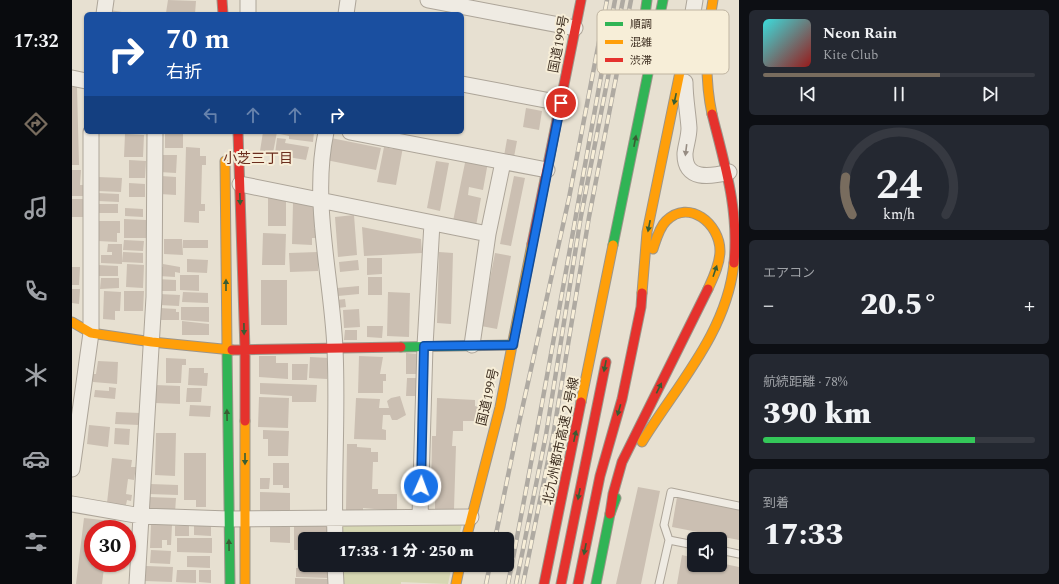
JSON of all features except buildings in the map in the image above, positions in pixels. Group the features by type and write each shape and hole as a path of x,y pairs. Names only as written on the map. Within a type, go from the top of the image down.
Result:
{"main road":[{"path":"222,0 222,12"},
{"name":"国道199号","path":"468,532 500,407 581,0"},
{"path":"646,10 647,0"},
{"path":"661,10 663,0"},
{"path":"711,10 713,0"},
{"path":"602,303 648,74"},
{"path":"641,307 647,232 680,74"},
{"path":"610,514 623,480 652,424 707,343 719,321 727,299 734,271 738,229 729,172 710,103 706,74"},
{"path":"602,303 632,101"},
{"path":"238,134 244,350 245,584"},
{"path":"225,148 226,350 230,584"},
{"path":"578,584 600,476 622,399 655,242 659,230 665,221 672,216 680,212 697,214 705,218 711,224 719,242 720,252 715,274 622,462 615,486 596,584"},
{"name":"北九州都市高速２号線","path":"544,584 602,303"},
{"path":"72,322 91,333 152,342 226,350 513,345"},
{"path":"561,584 608,351"},
{"path":"456,584 459,572"}],"street":[{"path":"104,12 106,0"},
{"path":"248,0 248,12"},
{"path":"346,12 348,0"},
{"path":"693,10 695,0"},
{"path":"432,5 494,6 575,28"},
{"path":"686,74 685,98 688,128 685,154 686,164 690,170 698,175 707,176 729,172"},
{"path":"72,78 84,81"},
{"path":"464,84 561,103"},
{"path":"72,469 91,333 91,134"},
{"path":"137,584 154,297 155,134"},
{"path":"326,134 322,148 321,200 335,349 335,532"},
{"path":"360,134 547,170"},
{"path":"472,345 488,234 503,162"},
{"path":"240,184 488,234"},
{"path":"420,516 424,346 432,223"},
{"path":"72,504 141,516 229,519 334,519 420,516 471,517"},
{"path":"335,572 336,584"}],"lane":[{"path":"659,584 669,540 664,525 671,492 739,506"},
{"path":"669,540 687,544"},
{"path":"727,551 739,554"}],"green space":[{"path":"463,520 460,532 338,532 338,522"},
{"path":"338,572 451,572 448,584 401,582 401,584 338,584"}],"railway":[{"path":"605,10 607,0"},
{"path":"613,10 615,0"},
{"path":"621,10 623,0"},
{"path":"629,10 631,0"},
{"path":"496,532 569,198 597,52"},
{"path":"508,584 602,74"},
{"path":"516,584 546,435 581,216 609,74"},
{"path":"523,584 553,436 589,217 617,74"},
{"path":"486,584 489,572"}],"traffic: fast":[{"path":"646,10 647,0"},
{"path":"661,10 663,0"},
{"path":"613,245 648,74"},
{"path":"401,347 513,345"},
{"path":"227,347 230,584"},
{"path":"596,584 610,514 616,498"}],"traffic: slow":[{"path":"712,10 713,0"},
{"path":"642,293 647,232 680,74"},
{"path":"707,74 709,100 712,114"},
{"path":"225,161 227,347"},
{"path":"653,249 661,227 666,221 675,215 684,212 693,213 702,217 715,232 719,241 720,251 718,266 708,289"},
{"path":"468,532 500,407 532,244"},
{"path":"581,402 613,245"},
{"path":"642,442 685,379 711,335 722,312 734,263"},
{"path":"72,322 91,333 152,342 232,350"},
{"path":"245,421 245,584"},
{"path":"456,584 459,572"}],"traffic: jam":[{"path":"222,0 223,12"},
{"path":"532,244 581,0"},
{"path":"712,114 733,206 735,243 734,263"},
{"path":"238,134 245,350 245,421"},
{"path":"610,514 613,494 622,462 708,289"},
{"path":"578,584 600,476 622,399 641,307 642,293"},
{"path":"232,350 401,347"},
{"path":"561,584 606,362"},
{"path":"544,584 581,402"}],"district":[{"name":"小芝三丁目","path":"258,158"}],"route":[{"path":"421,486 424,346 513,345 561,103"}]}
